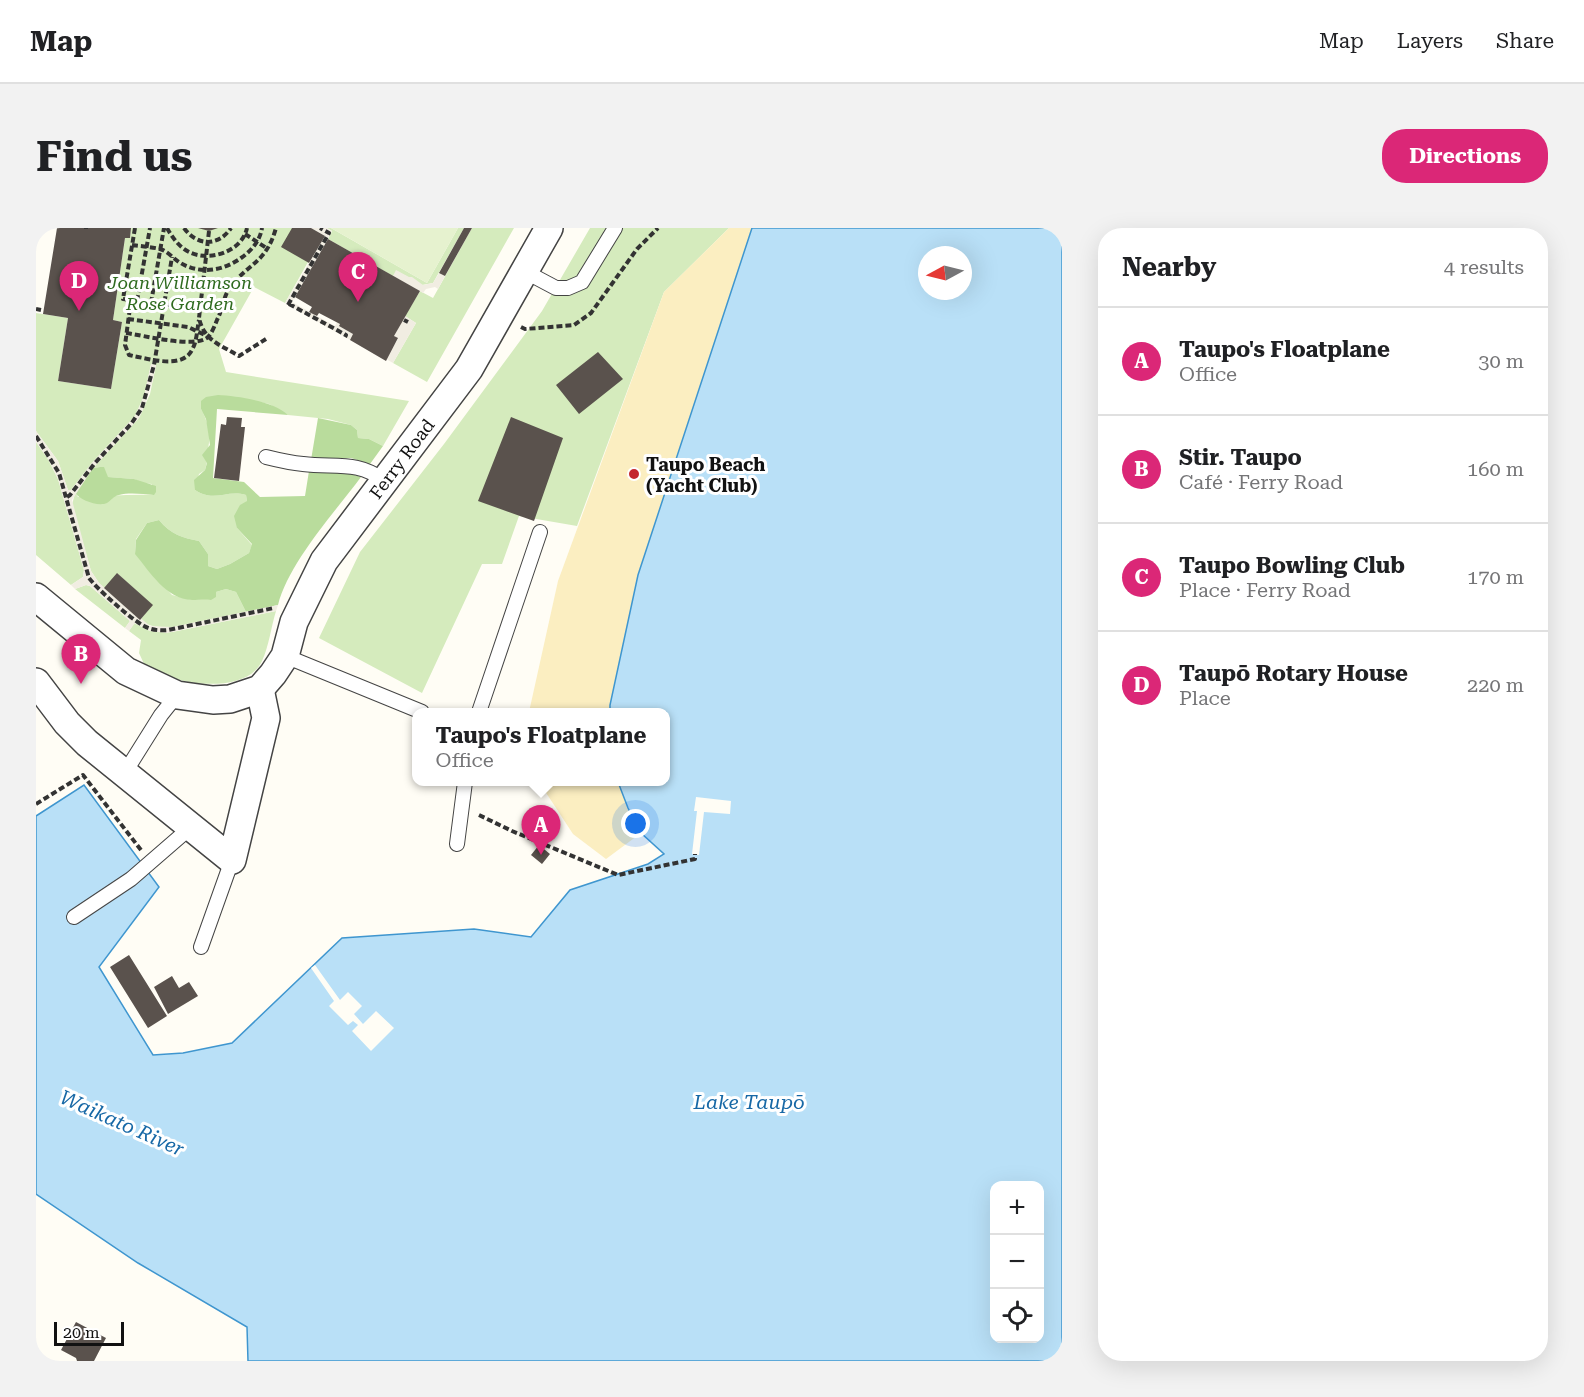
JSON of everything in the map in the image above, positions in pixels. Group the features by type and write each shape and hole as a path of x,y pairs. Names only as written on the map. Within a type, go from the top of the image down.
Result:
{"street":[{"name":"Ferry Road","path":"260,689 285,656 294,622 312,581 324,561 469,369 549,228"},
{"path":"36,597 126,671 186,696 213,700 230,699 260,689 266,718 232,860 87,743 67,723 36,682"}],"lane":[{"path":"524,272 556,288 568,288 582,282 615,228"},
{"path":"266,457 304,465 357,467 373,472 385,481"},
{"path":"480,708 540,532"},
{"path":"285,656 412,708"},
{"path":"124,774 161,715 186,696"},
{"path":"457,844 464,786"},
{"path":"74,917 131,879 191,827"},
{"path":"201,947 232,860"}],"path":[{"path":"135,228 123,299 200,309"},
{"path":"137,301 150,228"},
{"path":"151,303 165,228"},
{"path":"165,228 182,248 206,256 227,252 233,248 245,234 247,228"},
{"path":"184,228 190,236 207,242 224,236 231,228"},
{"path":"132,245 160,249 181,264 204,270 222,269 245,255 257,242 262,228"},
{"path":"126,333 195,342 208,337 219,317 226,293 233,283 261,259 268,249 276,228"},
{"path":"320,228 329,233 289,304 345,337"},
{"path":"130,300 125,345 129,355 173,362 186,358 194,348 197,331 208,231"},
{"path":"245,234 268,249"},
{"path":"67,497 138,415 146,397 172,257"},
{"path":"168,282 202,286 228,281 233,283"},
{"path":"36,309 41,310"},
{"path":"199,318 202,330 208,337"},
{"path":"128,320 197,331 239,356 266,339"},
{"path":"36,436 55,464 67,497 89,578 145,627 168,630 278,607"},
{"path":"36,804 83,775 150,862"},
{"path":"462,806 512,831 618,875 694,860 695,854"}],"green space":[{"name":"Joan Williamson Rose Garden","path":"131,228 292,228 308,262 285,303 254,287 219,349 226,372 409,401 383,446 369,439 358,438 357,430 351,425 328,419 288,415 269,404 254,401 201,409 208,427 209,440 205,470 199,474 195,490 214,496 246,495 247,501 237,528 252,545 249,553 217,569 208,566 208,554 199,541 177,535 159,520 147,523 136,539 135,553 172,595 192,600 216,597 216,592 226,589 236,592 246,612 176,627 150,625 140,620 152,605 118,574 104,588 99,583 91,571 72,505 75,493 78,497 153,495 152,484 134,479 107,477 100,467 93,468 139,418 150,394 156,365 151,365 144,396 135,416 71,490 68,490 58,461 36,431 36,313 68,318 58,381 111,389 122,322 113,320 125,238 130,238"},
{"path":"327,228 331,228 427,283 458,228 464,228 433,283 422,285 397,271 393,276 328,239 332,231"},
{"path":"331,228 458,228 427,283"},
{"path":"472,228 514,228 427,382 393,363 416,323 405,316 420,291 433,298"},
{"path":"590,228 729,228 664,292 577,526 519,516 502,564 482,564 422,693 319,638 360,552 444,444 542,311"},
{"path":"218,395 265,403 288,415 217,409 213,478 244,482 260,497 305,496 309,471 348,473 361,477 302,555 278,605 246,612 236,592 226,589 216,592 216,597 211,600 192,600 174,595 159,583 135,554 136,540 147,523 159,520 177,535 199,541 208,554 208,566 217,569 249,553 252,544 237,528 234,516 240,505 247,501 246,495 214,496 195,490 194,480 205,470 207,463 202,455 210,445 201,401 206,397"},
{"path":"318,418 351,425 357,430 358,438 369,439 383,446 370,464 351,458 311,460"},
{"path":"36,442 58,479 84,570 83,577 71,585 36,555"},
{"path":"104,467 108,477 134,479 156,486 156,492 154,495 123,494 103,504 77,496 75,493 93,468"},
{"path":"86,585 130,621 125,628 75,589"},
{"path":"276,611 262,661 256,670 246,677 223,683 186,681 145,666 139,653 141,640 129,631 134,623 150,631 172,632"}],"sand":[{"name":"Taupo Beach (Yacht Club)","path":"729,228 752,228 638,575 610,708 530,708 558,581 664,292"},
{"path":"542,786 620,786 641,833 606,859 573,834"}],"shaded area":[{"path":"311,228 327,228 332,231 292,302 335,326 337,322 339,326 353,334 350,340 285,303 325,236"},
{"path":"396,270 423,285 433,283 439,273 445,276 438,289 435,287 426,289 423,293 393,276"},
{"path":"405,316 416,323 393,363 386,359 398,339 394,336"},
{"path":"151,364 156,365 153,380 139,418 93,468 72,500 91,571 99,583 150,626 172,627 278,605 276,611 167,633 150,631 135,623 129,631 125,628 130,621 90,586 75,589 71,585 83,577 84,570 58,479 36,442 36,431 58,461 68,490 71,490 135,416 144,396"}],"water":[{"name":"Lake Taupō","path":"752,228 1062,228 1062,1361 248,1361 247,1327 138,1263 36,1194 36,816 84,785 159,887 99,967 153,1055 183,1053 232,1043 342,938 474,929 531,937 570,890 648,864 664,854 641,833 620,786 670,786 670,708 610,708 638,575"}],"pier":[{"path":"696,797 731,801 730,814 704,812 699,855 692,854 697,811 694,811"},
{"path":"315,965 340,1000 348,992 362,1006 354,1014 363,1024 376,1011 394,1028 371,1051 352,1031 358,1025 353,1021 348,1025 329,1006 334,1001 311,968"}],"building":[{"path":"57,228 131,228 130,238 125,238 113,320 122,322 111,389 58,381 68,318 43,314"},
{"path":"198,228 218,228 209,231"},
{"path":"292,228 311,228 325,236 309,263 281,247"},
{"path":"464,228 472,228 445,276 439,273"},
{"path":"328,239 420,291 394,336 398,338 386,361 350,340 353,334 339,326 340,324 319,313 317,316 309,312 312,307 295,297"},
{"path":"598,352 623,379 579,414 556,385"},
{"path":"227,417 242,418 241,427 245,427 239,481 214,478 221,424 226,425"},
{"path":"511,417 563,438 534,521 478,501"},
{"path":"117,573 153,605 140,620 104,588"},
{"path":"539,845 550,854 542,864 531,855"},
{"path":"129,955 167,1016 148,1028 110,967"},
{"path":"172,976 179,988 189,982 198,996 168,1014 154,987"},
{"path":"76,1322 106,1338 94,1361 77,1361 76,1358 61,1350"}],"place":[{"name":"Taupo Bowling Club","path":"358,302"},
{"name":"Taupō Rotary House","path":"79,311"},
{"name":"Taupo Beach (Yacht Club)","path":"634,474"},
{"name":"Stir. Taupo","path":"81,684"},
{"name":"Taupo's Floatplane","path":"541,855"}],"water label":[{"name":"Waikato River","path":"122,1123"}]}
